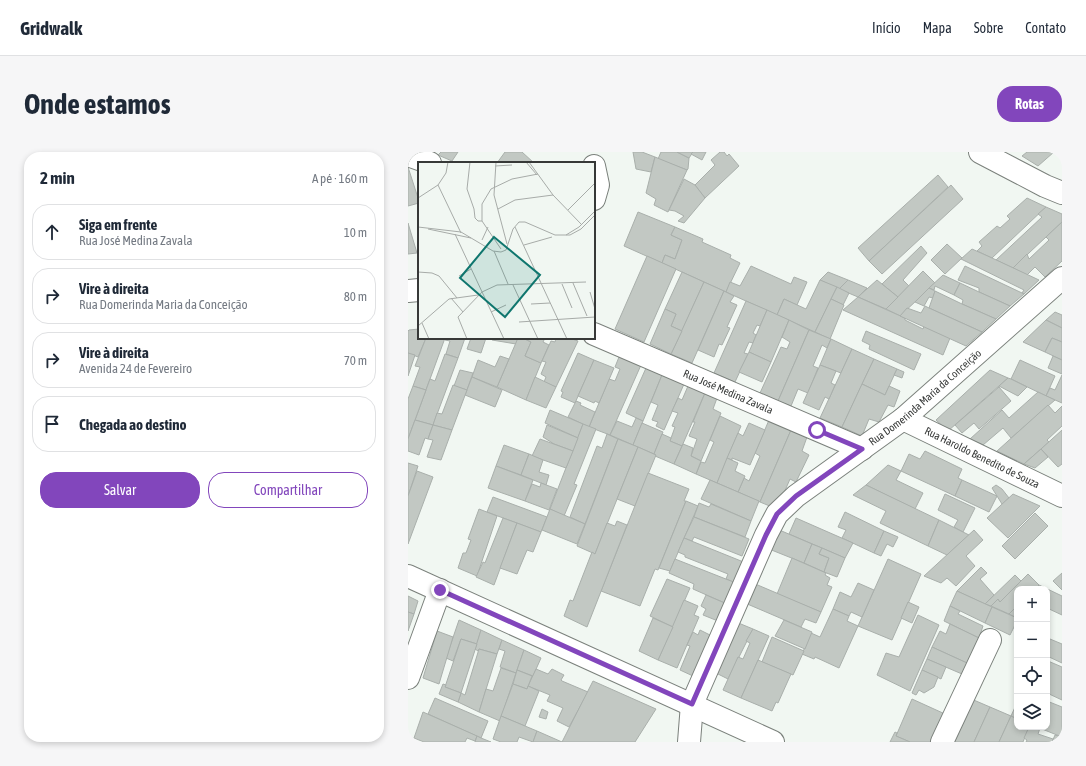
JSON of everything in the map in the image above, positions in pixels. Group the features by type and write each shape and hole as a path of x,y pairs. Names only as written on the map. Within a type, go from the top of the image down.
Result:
{"street":[{"path":"591,152 593,162"},
{"path":"980,152 1045,186 1062,193"},
{"path":"408,155 427,162"},
{"path":"595,171 598,185 595,196"},
{"name":"Rua Domerinda Maria da Conceição","path":"689,742 692,704 766,535 777,514 796,496 903,419 1062,278"},
{"path":"408,291 418,290"},
{"name":"Rua José Medina Zavala","path":"595,334 862,449"},
{"name":"Rua Haroldo Benedito de Souza","path":"903,419 1062,496"},
{"path":"408,576 773,742"},
{"path":"408,678 440,590"},
{"path":"942,742 990,640"}],"building":[{"path":"441,152 458,152 452,161 438,155"},
{"path":"505,152 522,152 533,162 498,162"},
{"path":"633,152 642,152 655,157 651,172 636,169"},
{"path":"661,152 677,152 689,158 688,169 687,170 658,159"},
{"path":"677,152 693,152 689,158"},
{"path":"693,152 706,152 702,160 691,154"},
{"path":"720,152 724,152 727,156 729,154 739,166 705,198 695,185 715,165 711,160"},
{"path":"1027,152 1054,152 1038,166 1022,156"},
{"path":"655,157 687,170 668,212 654,205 656,199 646,193"},
{"path":"408,167 418,198 418,203 408,206"},
{"path":"938,175 948,187 869,261 858,248"},
{"path":"684,179 695,185 705,198 684,223 678,221 684,216 675,211 669,210"},
{"path":"951,185 963,199 882,274 869,261"},
{"path":"1027,198 1046,207 992,258 977,251 982,246 979,242 997,226 1000,228 1010,219 1007,216"},
{"path":"1046,207 1062,214 1062,222 1013,268 996,260 1042,217 1038,214"},
{"path":"638,212 675,227 671,235 682,240 675,259 665,255 662,263 624,246"},
{"path":"1062,222 1062,261 1045,277 1035,267 1027,275 1013,268 1027,254 1029,259 1049,240 1046,237"},
{"path":"408,223 417,253 408,254"},
{"path":"675,227 703,239 702,242 731,255 730,258 740,263 726,292 662,263 665,255 675,259 682,240 671,235"},
{"path":"947,244 962,258 945,274 931,260"},
{"path":"921,246 927,253 903,280 909,286 898,297 882,284"},
{"path":"972,249 1039,280 1024,294 1022,293 1024,290 961,259"},
{"path":"647,256 676,269 644,342 615,329"},
{"path":"751,266 791,284 794,277 807,282 797,305 784,299 777,315 726,292 730,282 740,286"},
{"path":"965,266 1024,294 1010,306 979,292 979,288 958,280"},
{"path":"923,271 935,283 900,316 886,309"},
{"path":"682,272 704,282 682,331 671,326 676,314 665,309"},
{"path":"828,272 848,280 839,289 820,280"},
{"path":"943,275 960,283 954,295 935,286 934,290 929,288"},
{"path":"820,280 837,287 815,332 777,315 784,299 806,309"},
{"path":"848,280 867,288 858,297 839,289"},
{"path":"877,280 898,297 886,309 858,297"},
{"path":"704,282 724,291 692,363 671,354"},
{"path":"960,283 1010,306 996,319 962,304 963,300 954,295"},
{"path":"837,287 849,293 843,305 831,299"},
{"path":"929,288 935,291 933,298 929,297 924,306 915,302"},
{"path":"724,291 734,296 730,302 737,305 727,327 730,328 722,345 719,344 714,357 698,350"},
{"path":"935,291 996,319 982,332 929,308"},
{"path":"858,297 905,318 905,320 923,329 924,326 950,338 943,355 843,310"},
{"path":"831,299 844,305 830,339 815,332"},
{"path":"746,301 767,310 760,326 757,325 753,333 756,335 753,343 749,342 744,353 748,354 735,382 714,373"},
{"path":"925,306 982,332 966,346 900,316 907,308 921,313"},
{"path":"665,309 676,314 671,326 682,331 671,354 650,344"},
{"path":"767,310 789,320 771,362 749,352"},
{"path":"1055,312 1062,315 1062,328 1046,320"},
{"path":"789,320 809,330 778,401 760,393 781,347 787,349 790,342 782,337"},
{"path":"1046,320 1062,328 1062,342 1052,338 1045,352 1023,342"},
{"path":"418,329 418,339 426,339 418,357 408,353 409,330"},
{"path":"809,330 831,339 827,348 822,345 813,366 818,368 808,393 798,389 791,406 778,401"},
{"path":"866,331 921,354 914,370 869,349 870,345 862,341"},
{"path":"1052,338 1062,342 1062,360 1045,352"},
{"path":"426,339 445,339 426,390 413,386 420,367 415,366"},
{"path":"465,339 458,358 446,354 450,341 445,340"},
{"path":"471,339 486,339 481,353 467,349"},
{"path":"492,339 518,339 516,344"},
{"path":"518,339 525,339 531,342 525,356 541,363 526,400 497,387"},
{"path":"525,339 544,339 543,342 549,345 541,363 525,356 531,342"},
{"path":"556,339 572,339 578,341 556,387 544,382 546,377 541,374 546,362 542,361 551,341 555,342"},
{"path":"831,339 852,349 841,373 820,365"},
{"path":"852,349 874,359 842,427 820,418"},
{"path":"749,352 771,362 762,382 739,372"},
{"path":"408,353 415,355 408,376"},
{"path":"578,353 594,360 575,403 561,397 563,392 561,391"},
{"path":"445,354 458,358 433,425 415,420 430,379 435,381"},
{"path":"500,356 509,359 497,387 472,377 478,360 495,367"},
{"path":"1053,356 1062,360 1062,374 1048,368"},
{"path":"619,357 641,365 610,435 589,427 609,379 615,381 620,369 615,367"},
{"path":"874,359 897,369 885,395 862,384"},
{"path":"594,360 614,368 599,403 595,401 594,403 578,396"},
{"path":"1020,360 1055,376 1046,396 1011,379"},
{"path":"820,365 836,371 831,383 835,385 829,399 825,397 819,410 803,403"},
{"path":"646,368 662,375 643,421 626,413"},
{"path":"897,369 904,372 902,378 894,375"},
{"path":"460,370 473,373 467,390 454,386"},
{"path":"990,370 1008,378 948,431 936,420"},
{"path":"662,375 684,384 664,430 656,426 658,422 652,420 658,405 651,402"},
{"path":"1062,375 1062,403 1046,396 1050,388 1055,390"},
{"path":"472,377 502,390 495,407 465,395"},
{"path":"535,377 556,387 546,408 526,400"},
{"path":"1008,378 1027,387 1018,396 999,386"},
{"path":"862,384 885,395 889,386 900,391 894,407 888,405 879,422 869,419 862,436 842,427"},
{"path":"453,385 467,390 452,430 433,425 437,413 442,414"},
{"path":"413,386 426,390 408,439 408,399"},
{"path":"688,386 705,393 682,446 670,441 675,427 672,426 678,413 672,411 678,398 682,400"},
{"path":"999,387 1011,401 979,429 974,423 962,433 955,425"},
{"path":"1038,392 1055,400 1011,438 1003,428 983,445 970,439 1002,410 1009,418"},
{"path":"705,393 717,398 713,409 721,413 701,461 691,456 697,439 689,436"},
{"path":"576,401 581,403 580,405 595,412 589,427 568,417"},
{"path":"1048,405 1055,413 1062,406 1062,426 1047,440 1049,442 1024,464 997,451"},
{"path":"550,410 583,424 578,438 545,423"},
{"path":"720,416 741,426 717,483 696,474 701,462 705,463 714,442 710,440"},
{"path":"636,418 643,421 633,445 610,435 617,421 632,427"},
{"path":"415,420 433,425 428,439 425,438 419,455 408,451 408,439"},
{"path":"769,420 791,430 760,502 738,492 744,478 749,481 760,456 755,453"},
{"path":"642,423 663,432 654,454 633,445"},
{"path":"749,423 765,430 750,465 732,458 732,460 727,458 738,433 743,436"},
{"path":"583,424 596,429 574,484 577,485 564,516 550,509"},
{"path":"433,425 452,430 441,460 427,457 433,440 428,439"},
{"path":"547,425 578,438 573,451 554,444 543,437"},
{"path":"791,430 807,437 802,451 809,455 796,482 790,479 777,509 760,502"},
{"path":"1062,430 1062,464 1058,467 1041,449"},
{"path":"607,434 618,439 585,524 570,517 597,446 602,448"},
{"path":"662,434 671,438 670,441 682,446 674,464 655,456 656,455 654,454"},
{"path":"540,439 573,451 566,468 532,456"},
{"path":"618,439 638,447 595,554 577,546"},
{"path":"683,444 693,448 691,456 701,461 696,474 674,464"},
{"path":"504,445 529,454 521,475 496,466"},
{"path":"638,447 656,455 635,506 617,499"},
{"path":"1041,449 1048,457 1035,468 1024,464"},
{"path":"925,451 962,469 958,478 962,480 955,496 901,471 909,454 920,459"},
{"path":"529,454 543,460 539,472 549,475 546,485 521,475"},
{"path":"727,458 738,463 735,471 745,476 738,492 717,483"},
{"path":"408,463 418,466 408,496"},
{"path":"888,465 901,471 896,480 923,493 915,509 866,485"},
{"path":"496,466 533,480 525,501 488,488"},
{"path":"417,471 433,477 408,544 408,496"},
{"path":"648,473 689,489 684,501 686,501 658,570 655,569 640,606 601,591"},
{"path":"710,480 759,501 751,521 701,499"},
{"path":"962,480 997,496 989,512 955,496"},
{"path":"541,483 557,489 549,510 525,501 532,484 540,487"},
{"path":"866,485 939,520 928,546 880,523 886,511 853,495"},
{"path":"996,485 1002,489 1009,498 1002,504 992,488"},
{"path":"945,494 975,508 963,532 954,527 958,520 938,510"},
{"path":"1013,494 1040,506 1008,538 987,518"},
{"path":"493,497 547,517 541,532 487,512"},
{"path":"686,501 698,506 670,571 659,568"},
{"path":"699,503 709,507 711,504 751,521 745,537 694,517"},
{"path":"479,509 497,516 477,576 458,568 463,553 466,553 471,540 468,539"},
{"path":"550,509 585,524 577,544 542,530"},
{"path":"845,512 884,531 874,553 842,538 846,530 838,527"},
{"path":"1035,513 1048,526 1015,559 1002,546"},
{"path":"694,517 749,539 742,556 694,537 692,541 684,538"},
{"path":"503,518 517,523 494,585 476,577 483,562 485,563"},
{"path":"796,518 853,543 845,558 789,534"},
{"path":"939,520 969,535 947,555 928,546"},
{"path":"617,521 627,525 587,627 564,616 570,600 573,601 592,552 595,554 607,523 615,526"},
{"path":"517,523 541,532 533,552 527,550 517,574 500,568"},
{"path":"777,529 812,544 804,563 769,549"},
{"path":"974,530 983,540 966,556 975,566 956,586 947,578 941,583 924,576"},
{"path":"884,531 898,537 893,547 887,544 881,556 874,553"},
{"path":"684,538 746,563 736,583 726,579 728,574 685,557 685,555 678,552"},
{"path":"812,544 822,548 819,554 829,558 824,572 804,563"},
{"path":"822,548 845,558 837,577 824,572 829,558 819,554"},
{"path":"792,558 826,573 825,575 830,578 827,585 832,587 821,612 777,594"},
{"path":"675,559 736,583 727,604 693,589 694,584 669,573"},
{"path":"888,559 921,574 892,640 858,626"},
{"path":"981,567 987,573 980,579 994,595 985,604 957,591"},
{"path":"1062,573 1062,590 1053,581"},
{"path":"1028,574 1039,585 1038,586 1016,586"},
{"path":"1015,575 1021,581 1014,586 1014,588 1000,602 998,599 991,606 985,604"},
{"path":"667,579 690,588 673,627 650,616"},
{"path":"753,583 821,612 816,623 805,619 801,627 745,603"},
{"path":"858,583 874,590 862,617 851,612 849,616 833,609 840,592 851,597"},
{"path":"1014,588 1014,609 1009,614 991,606 998,599 1000,602"},
{"path":"1050,590 1062,596 1062,615 1050,609"},
{"path":"957,591 992,607 985,623 950,606"},
{"path":"706,595 727,604 718,621 703,615 706,609 701,606"},
{"path":"408,596 418,601 414,614 408,612"},
{"path":"684,600 698,606 694,615 699,617 677,668 658,660"},
{"path":"908,602 919,607 912,623 901,618"},
{"path":"950,606 960,611 958,614 983,626 979,638 944,621"},
{"path":"992,607 1014,617 1014,627 1010,635 985,623"},
{"path":"833,609 849,616 847,621 858,626 839,668 815,657 814,659 802,654 811,633 820,637"},
{"path":"1014,609 1014,616 1009,614"},
{"path":"408,612 414,614 408,631"},
{"path":"918,615 939,625 910,691 877,675 886,653 899,657"},
{"path":"653,618 673,627 658,660 639,651"},
{"path":"459,620 481,630 477,644 461,639 453,661 446,658"},
{"path":"784,620 812,632 805,649 775,636"},
{"path":"736,622 753,629 728,679 714,672"},
{"path":"950,624 979,638 967,663 932,647 940,631 946,634"},
{"path":"753,629 769,636 741,698 723,690 738,657 743,659 750,643 746,641"},
{"path":"481,630 502,640 497,654 479,649 478,651 475,649"},
{"path":"700,630 712,636 693,676 680,670 690,646 687,645 693,632 698,635"},
{"path":"437,631 453,637 439,684 423,678"},
{"path":"772,637 804,651 793,675 762,662"},
{"path":"461,639 477,644 461,693 445,687"},
{"path":"1050,639 1062,644 1062,663 1050,657"},
{"path":"502,640 524,650 516,673 500,667 505,651 499,649"},
{"path":"932,647 967,663 962,674 927,659"},
{"path":"479,649 497,654 479,712 458,702 461,693 465,695"},
{"path":"524,650 541,658 533,676 517,670"},
{"path":"927,659 946,667 941,679 922,670"},
{"path":"758,660 791,674 778,703 776,702 772,711 741,698"},
{"path":"1050,662 1062,667 1062,700 1050,694"},
{"path":"501,668 516,673 500,721 479,712 486,689 493,691"},
{"path":"536,669 548,674 552,669 564,675 561,680 562,681 588,692 569,727 557,721 563,708 547,701 550,695 528,686"},
{"path":"517,670 532,676 527,689 513,684"},
{"path":"922,670 938,677 934,687 924,693 919,690 916,695 912,693"},
{"path":"593,681 656,709 635,742 562,742"},
{"path":"443,684 446,685 445,687 461,693 458,702 439,694"},
{"path":"513,684 527,689 528,686 539,691 525,726 501,716"},
{"path":"435,698 488,721 481,738 428,714"},
{"path":"969,698 990,707 974,742 950,742"},
{"path":"912,699 945,714 932,742 910,742 896,736"},
{"path":"1050,702 1062,707 1062,737 1044,730 1050,730"},
{"path":"990,707 1011,716 999,742 974,742"},
{"path":"542,709 548,712 546,719 539,717"},
{"path":"1014,709 1014,718 1011,716"},
{"path":"423,712 477,736 475,741 467,738 465,742 424,742 414,738"},
{"path":"501,716 537,731 533,742 519,737 517,742 501,742 493,739"},
{"path":"1011,716 1014,718 1014,730 1028,730 1023,742 999,742"},
{"path":"1028,730 1039,730 1038,734 1053,739 1052,742 1026,742 1027,740 1024,738"},
{"path":"537,731 562,742 533,742"},
{"path":"895,732 897,733 896,736 910,742 890,742"},
{"path":"1055,735 1062,737 1062,742 1052,742"},
{"path":"477,736 481,738 491,742 475,742"}],"route":[{"path":"440,590 692,704 766,535 777,514 796,496 862,449 817,430"}]}
